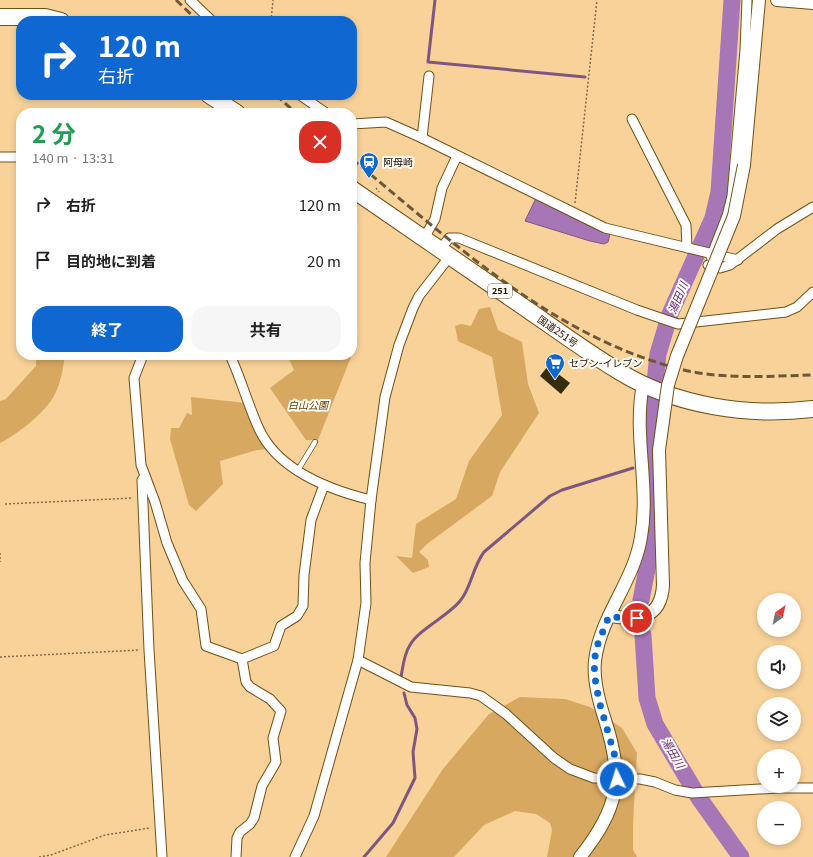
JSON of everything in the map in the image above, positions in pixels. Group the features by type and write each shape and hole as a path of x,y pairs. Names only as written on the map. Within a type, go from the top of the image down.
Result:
{"highway":[{"path":"0,17 16,17"},
{"path":"217,100 229,108"},
{"name":"国道251号","path":"357,192 620,373 653,388 695,402 730,409 766,412 813,409"}],"street":[{"path":"190,0 207,16"},
{"path":"681,324 708,265 711,253 727,216 732,196 745,50 747,0"},
{"path":"609,616 628,619 646,617 659,603 663,585 659,450 668,385 677,356 734,216 744,165 759,0"},
{"path":"777,0 813,3"},
{"path":"422,138 429,76"},
{"path":"307,100 319,108"},
{"path":"632,119 686,225 690,248"},
{"path":"357,124 386,122 422,138 605,228 738,260"},
{"path":"424,238 435,219 442,188 457,156"},
{"path":"0,157 16,157"},
{"path":"708,265 720,268 730,266 777,229 813,206"},
{"path":"295,857 314,816 358,660 366,603 365,563 371,500 384,404 399,345 413,308 445,253 449,238 459,238 663,320 681,324 786,312 797,307 813,292"},
{"path":"141,360 134,378 142,465 155,502 166,543 183,581 201,609 206,646 242,659 274,646 281,626 297,616 303,606 304,575 311,520 324,485"},
{"path":"232,360 260,430 268,444 279,456 298,470 324,485 349,495 371,500"},
{"path":"580,857 603,825 609,813 617,779 616,760 599,701 594,662 597,646 609,616 628,580 641,538 644,511 638,417 653,388"},
{"path":"145,476 142,480 149,650 162,857"},
{"path":"236,857 237,838 240,832 254,818 262,786 276,762 273,738 281,711 270,699 250,687 246,682 242,659"},
{"path":"358,660 411,687 470,693 481,696 506,714 554,758 570,769 594,778 640,779 655,782 675,790 692,793 711,791 813,788"}],"lane":[{"path":"298,470 315,442"}],"path":[{"path":"271,16 273,0"},
{"path":"574,213 597,0"},
{"path":"5,504 143,497"},
{"path":"0,554 0,562"},
{"path":"0,658 149,650"},
{"path":"39,857 51,855 105,835 160,826"}],"green space":[{"path":"490,307 498,330 522,342 528,384 539,413 500,472 492,496 427,544 419,552 428,560 429,567 413,573 396,556 412,558 416,524 456,499 469,461 502,415 492,357 458,341 455,326 461,324 471,326 479,309"},
{"path":"36,360 64,360 62,375 55,394 51,401 38,415 15,434 0,443 0,401 6,399 36,366"},
{"name":"白山公園","path":"289,360 350,360 318,440 306,440 270,388 294,370"},
{"path":"191,397 246,403 269,449 257,450 220,461 223,484 196,511 189,505 170,439 171,428 179,428 187,413 192,415"},
{"path":"520,697 565,699 590,707 622,728 637,753 633,850 637,857 547,857 552,830 550,823 536,814 515,811 484,825 454,857 386,857 443,769 489,714"}],"shaded area":[{"path":"536,198 594,228 610,234 608,242 604,244 590,241 525,221"}],"building":[{"name":"セブン-イレブン","path":"548,366 570,383 561,394 540,376"}],"waterway":[{"path":"435,0 428,62 585,77"},
{"name":"湯田川","path":"641,600 650,553 650,430 658,354 670,314 713,218 719,192 732,0"},
{"path":"401,677 405,656 410,645 426,628 455,607 464,596 484,552 550,496 562,490 633,468"},
{"name":"湯田川","path":"643,635 647,698 655,724 699,798 741,857"},
{"path":"364,857 393,823 415,778 413,752 417,729 415,718 407,705 404,693"}],"railway":[{"path":"176,0 193,16"},
{"path":"282,100 290,108"},
{"path":"357,163 427,222 505,282 546,310 588,334 633,354 680,369 696,372 730,376 813,375"}],"place":[{"name":"阿母崎","path":"369,179"},
{"name":"セブン-イレブン","path":"555,380"}],"route":[{"path":"617,779 616,760 599,701 594,662 599,637 609,616 628,619 637,618"}]}
